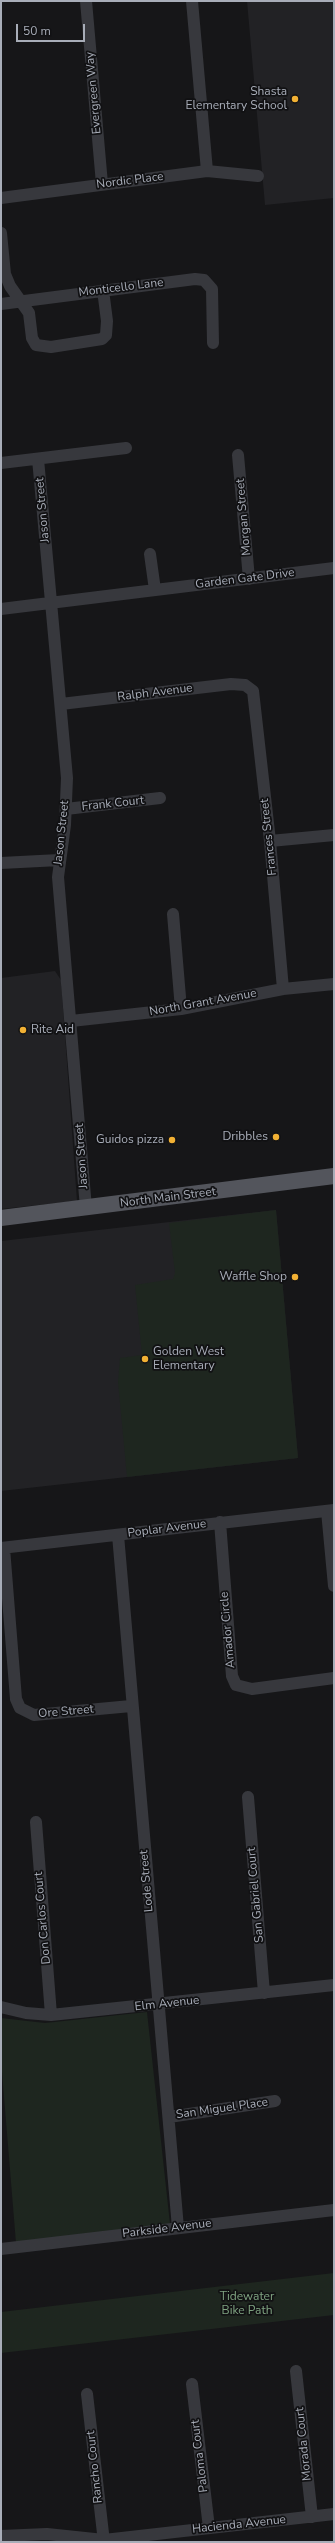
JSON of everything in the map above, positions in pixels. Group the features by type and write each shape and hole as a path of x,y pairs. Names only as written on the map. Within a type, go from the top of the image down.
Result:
{"main road":[{"name":"North Main Street","path":"1,1218 334,1176"}],"street":[{"name":"Evergreen Way","path":"86,1 102,184"},
{"path":"192,1 207,171"},
{"name":"Nordic Place","path":"1,198 207,171 258,176"},
{"path":"1,233 5,274 10,286 29,313 32,338 36,345 51,347 97,342 106,335 103,290"},
{"name":"Monticello Lane","path":"1,304 195,279 204,280 212,289 214,314 213,343"},
{"path":"1,463 126,448"},
{"name":"Morgan Street","path":"238,455 250,579"},
{"name":"Jason Street","path":"38,458 67,778 66,809 58,877 86,1208"},
{"path":"150,554 155,590"},
{"name":"Garden Gate Drive","path":"1,609 334,568"},
{"name":"Ralph Avenue","path":"61,704 231,684 249,687"},
{"name":"Frances Street","path":"249,687 254,696 270,841 283,989"},
{"name":"Frank Court","path":"66,809 160,798"},
{"path":"270,841 334,835"},
{"path":"1,864 59,860"},
{"path":"173,914 181,1009"},
{"name":"North Grant Avenue","path":"71,1021 181,1009 283,989 334,984"},
{"path":"331,1511 334,1586"},
{"name":"Poplar Avenue","path":"3,1548 220,1522 331,1511"},
{"name":"Amador Circle","path":"220,1522 232,1676 236,1685 252,1689 328,1681 334,1678"},
{"name":"Lode Street","path":"118,1535 131,1706 178,2228"},
{"name":"Ore Street","path":"3,1548 16,1699 20,1708 34,1715 131,1706"},
{"name":"San Gabriel Court","path":"248,1797 264,1993"},
{"name":"Don Carlos Court","path":"36,1822 51,2015"},
{"name":"Elm Avenue","path":"1,2007 26,2013 51,2015 159,2005 334,1985"},
{"name":"San Miguel Place","path":"169,2117 276,2102"},
{"name":"Parkside Avenue","path":"1,2249 334,2210"},
{"name":"Morada Court","path":"296,2371 312,2517"},
{"name":"Paloma Court","path":"192,2384 209,2528"},
{"name":"Rancho Court","path":"87,2394 104,2541"},
{"name":"Hacienda Avenue","path":"1,2536 47,2534 104,2541 334,2514"}],"shaded area":[{"name":"Shasta Elementary School","path":"247,1 334,1 334,198 265,205"},
{"path":"55,971 61,980 77,1201 1,1209 1,978"},
{"name":"Golden West Elementary","path":"276,1210 298,1458 1,1491 1,1241"}],"green space":[{"path":"276,1210 298,1458 127,1477 118,1382 120,1358 142,1355 135,1285 173,1279 175,1273 169,1223"},
{"path":"147,2012 170,2224 16,2243 1,2060 1,2018 45,2023"},
{"name":"Tidewater Bike Path","path":"334,2273 334,2315 1,2353 1,2312"}],"place":[{"name":"Shasta Elementary School","path":"295,99"},
{"name":"Rite Aid","path":"23,1030"},
{"name":"Dribbles","path":"276,1137"},
{"name":"Guidos pizza","path":"172,1140"},
{"name":"Waffle Shop","path":"295,1277"},
{"name":"Golden West Elementary","path":"145,1359"}]}
